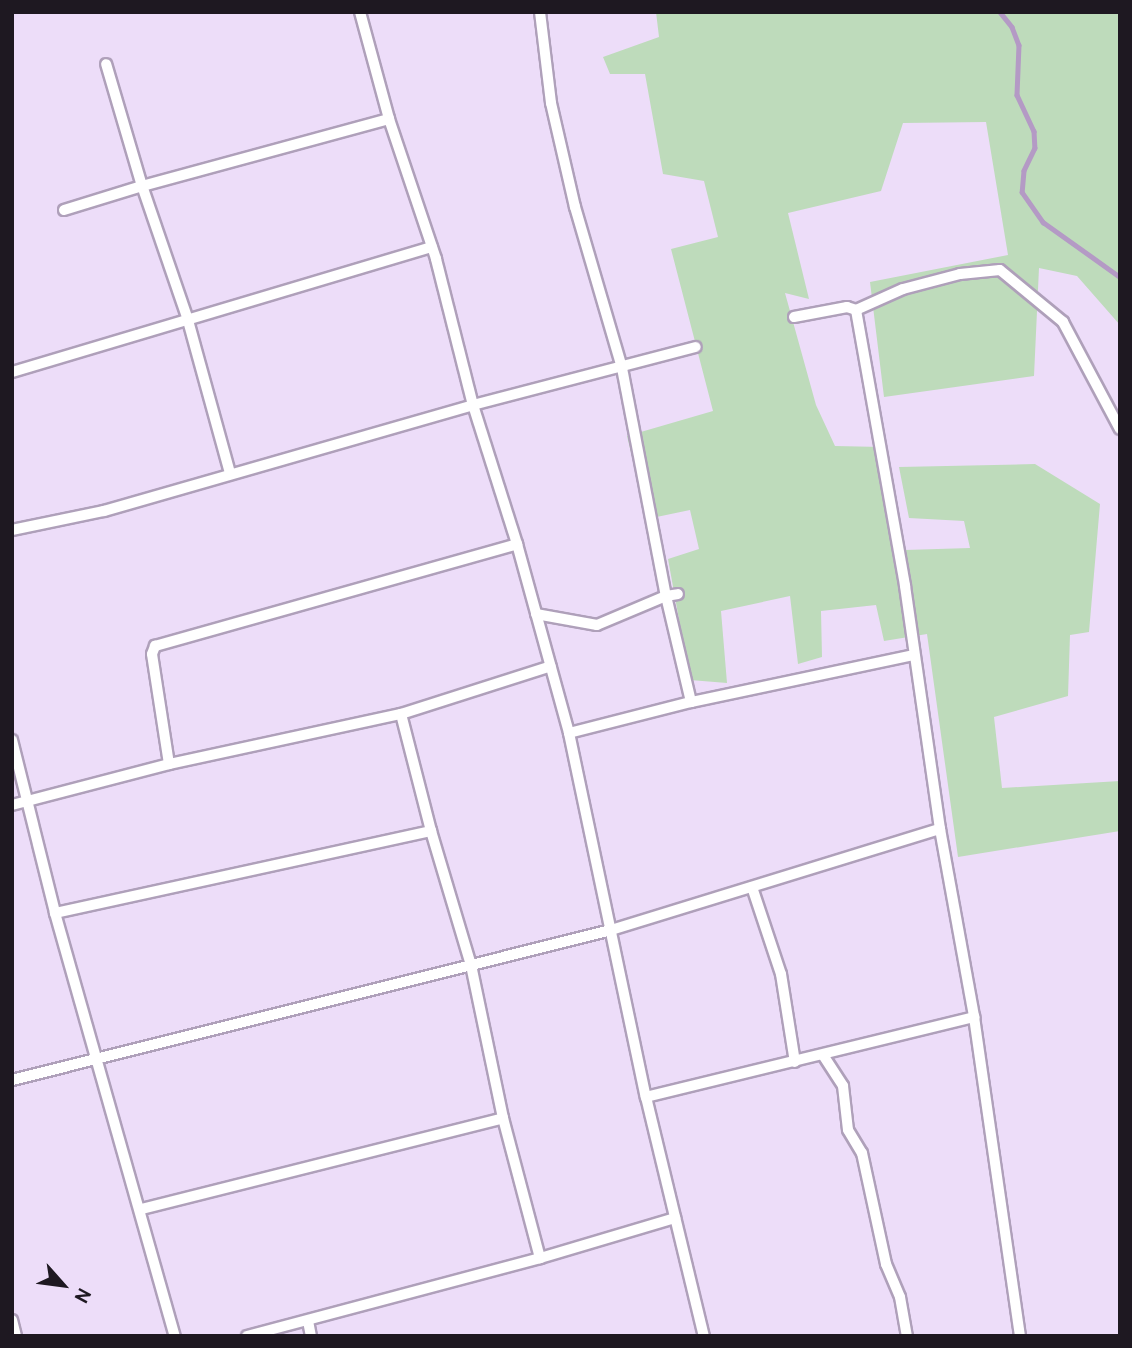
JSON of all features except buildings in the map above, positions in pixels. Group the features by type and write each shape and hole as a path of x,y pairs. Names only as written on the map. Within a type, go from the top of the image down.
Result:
{"street":[{"path":"360,12 389,119 432,247 472,405 517,544 569,733 646,1097 704,1336"},
{"path":"540,12 551,103 575,207 622,368 672,595 691,702"},
{"path":"106,64 142,186 188,320 230,473"},
{"path":"64,210 389,119"},
{"path":"12,372 432,247"},
{"path":"794,317 847,307 856,310 903,289 960,274 1000,270 1063,322 1120,429"},
{"path":"856,310 905,586 940,829 974,1017 1020,1336"},
{"path":"12,530 104,511 472,405 622,368 696,346"},
{"path":"169,764 152,654 155,646 517,544"},
{"path":"536,614 597,625 672,595"},
{"path":"569,733 691,702 914,655"},
{"path":"12,805 169,764 401,714 551,666"},
{"path":"401,714 431,831 471,965 503,1118 540,1258"},
{"path":"12,740 55,913 142,1209 175,1336"},
{"path":"12,1080 611,930 940,829"},
{"path":"55,913 431,831"},
{"path":"752,887 780,974 795,1062"},
{"path":"646,1097 974,1017"},
{"path":"823,1055 843,1086 848,1130 862,1153 886,1264 900,1297 907,1336"},
{"path":"142,1209 503,1118"},
{"path":"247,1336 540,1258 675,1218"},
{"path":"12,1320 16,1336"},
{"path":"308,1321 311,1336"}],"green space":[{"path":"656,12 1120,12 1120,325 1077,276 1039,268 1034,376 884,397 870,282 1008,255 986,122 903,123 881,191 788,213 809,299 785,293 816,405 835,446 882,447 905,550 970,548 964,521 909,518 899,467 1035,464 1100,504 1089,632 1070,635 1068,696 994,717 1002,788 1120,781 1120,831 958,857 927,634 884,641 876,605 821,611 822,657 798,664 790,596 721,611 727,683 690,680 668,559 699,549 690,510 647,519 627,436 713,411 671,249 718,237 704,181 663,174 645,74 610,74 603,57 659,37"}],"waterway":[{"path":"1000,12 1012,27 1019,45 1017,95 1034,131 1035,148 1024,171 1022,192 1043,222 1120,277"}]}
